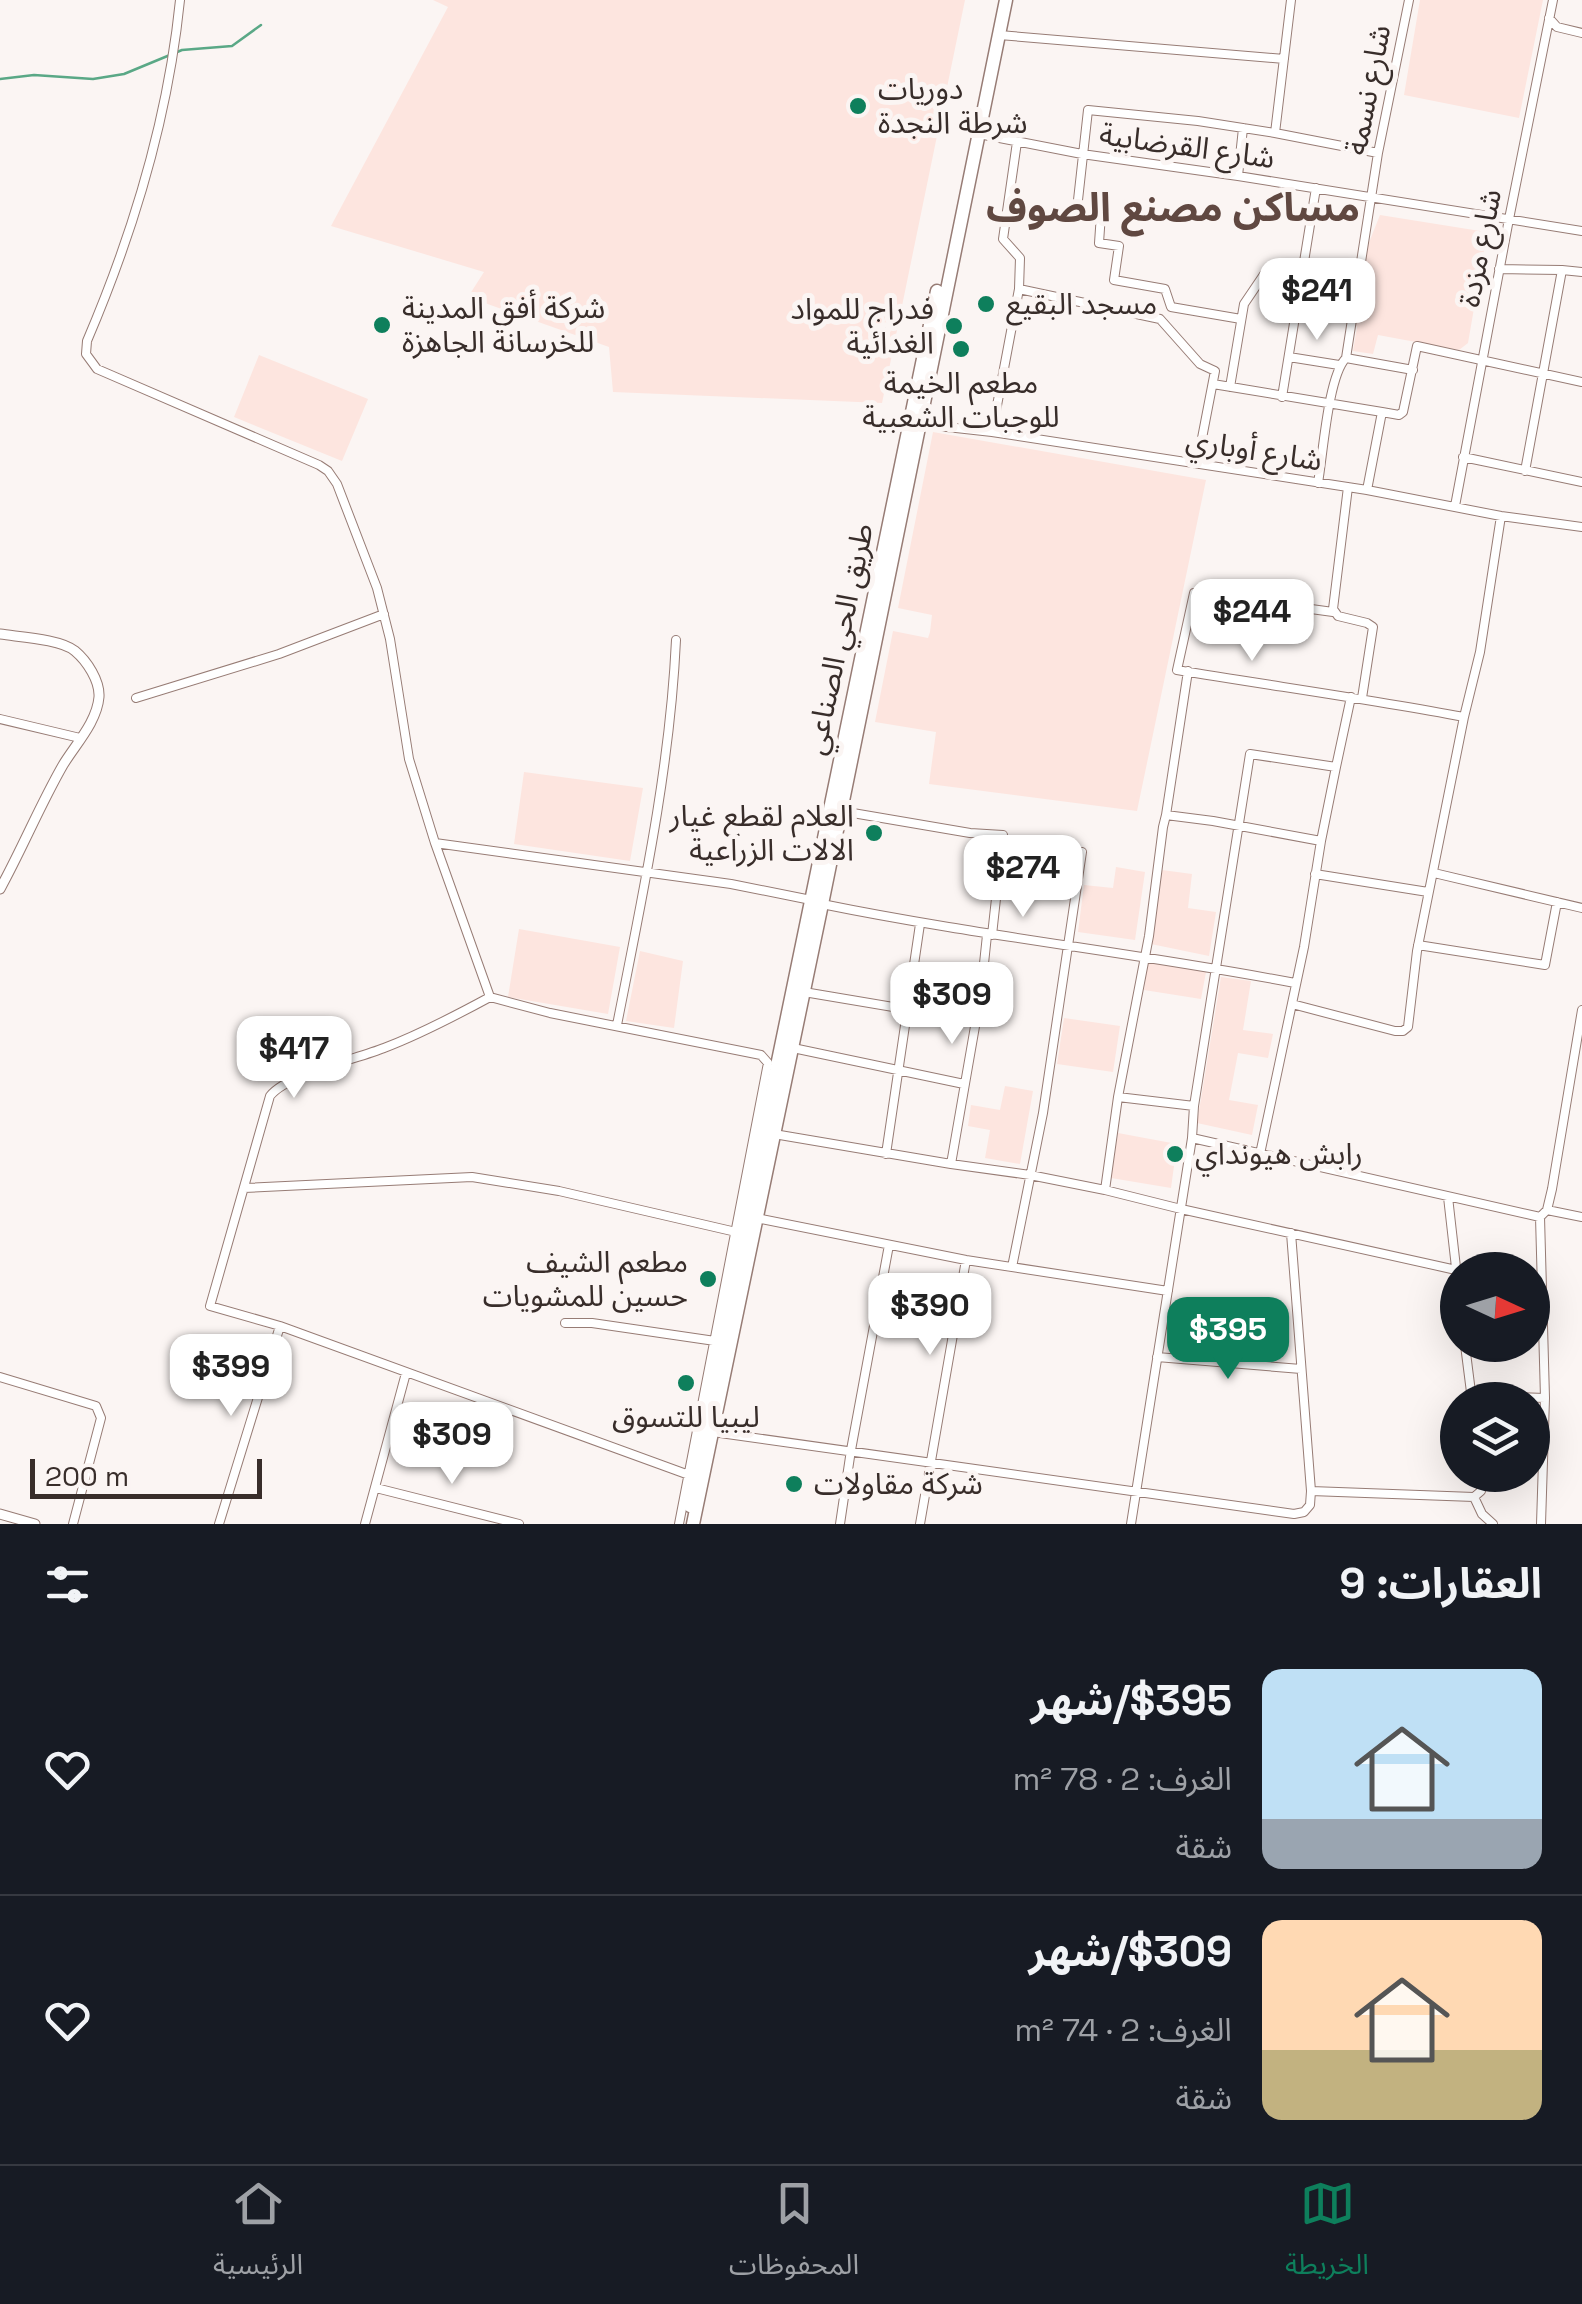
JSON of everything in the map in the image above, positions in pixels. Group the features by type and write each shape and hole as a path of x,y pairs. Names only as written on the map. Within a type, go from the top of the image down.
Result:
{"highway":[{"name":"طريق الحي الصناعي","path":"690,1524 778,1059 817,902 997,0"},
{"path":"690,1524 713,1432 804,992 817,902 841,811 1006,0"}],"street":[{"path":"180,0 161,124 142,193 87,341 86,354 97,369 328,470 338,484 384,614 409,759 434,842 490,997"},
{"path":"1275,132 1291,0"},
{"name":"شارع نسمة","path":"1318,483 1330,405 1354,313 1378,153 1409,0"},
{"name":"شارع مزدة","path":"1455,506 1553,0"},
{"path":"1548,18 1557,27 1582,33"},
{"path":"999,35 1284,60"},
{"path":"1171,308 1165,288 1114,280 1119,246 1098,243 1101,214 1077,209 1088,110 1198,120 1378,153"},
{"path":"1238,176 1243,128"},
{"name":"شارع القرضابية","path":"978,134 1082,154 1582,231"},
{"path":"992,432 1019,290 1020,258 1003,239 1017,142"},
{"path":"1282,396 1316,188"},
{"path":"1499,269 1582,272"},
{"path":"1526,472 1562,270"},
{"path":"1230,387 1244,304 1265,274 1302,276"},
{"path":"1019,290 1160,319 1200,364 1216,371 1198,464"},
{"path":"1298,304 1354,313"},
{"path":"1171,308 1241,319"},
{"path":"1160,319 1171,308"},
{"path":"1213,384 1400,415 1417,346 1582,382"},
{"path":"1289,357 1413,370"},
{"path":"1367,490 1382,412"},
{"name":"شارع أوباري","path":"919,424 1367,490 1582,527"},
{"path":"1463,456 1582,482"},
{"path":"1333,612 1348,488"},
{"path":"1292,1004 1402,1031 1408,1027 1418,945 1480,652 1501,516"},
{"path":"1362,698 1373,627 1367,622 1333,612 1194,593 1177,670 1464,717"},
{"path":"136,698 279,654 384,614"},
{"path":"0,634 73,649 94,679 99,697 88,727 62,767 0,889"},
{"path":"616,1025 647,873 674,691 676,640"},
{"path":"1105,1190 1188,672"},
{"path":"1260,1154 1351,697"},
{"path":"0,719 80,738"},
{"path":"1131,1524 1250,754 1336,767"},
{"path":"841,811 1003,835 990,935 950,1164"},
{"path":"1166,815 1240,825 1321,841 1320,845"},
{"path":"434,842 732,884 920,924 1295,982"},
{"path":"1012,1267 1043,1113 1082,852"},
{"path":"1434,873 1582,908"},
{"path":"1316,874 1428,892"},
{"path":"1418,945 1545,965 1557,902"},
{"path":"886,1154 920,924"},
{"path":"804,992 976,1021"},
{"path":"688,1474 280,1326 210,1306 270,1096 274,1090 305,1076 402,1040 490,997 550,1013 778,1059"},
{"path":"1545,1382 1540,1217 1547,1210 1582,1011"},
{"path":"792,1048 964,1084"},
{"path":"679,1524 768,1070 762,1055"},
{"path":"1118,1096 1194,1106"},
{"path":"1568,1098 1582,1101"},
{"path":"773,1134 1030,1175 1440,1266"},
{"path":"1192,1138 1540,1217"},
{"path":"244,1188 472,1177 559,1191 736,1232"},
{"path":"1448,1198 1454,1252"},
{"path":"1547,1210 1582,1217"},
{"path":"756,1218 966,1260 1168,1292"},
{"path":"713,1432 1294,1514 1304,1512 1310,1506 1310,1491 1291,1233"},
{"path":"840,1524 889,1246"},
{"path":"920,1524 966,1260"},
{"path":"565,1323 715,1340"},
{"path":"219,1524 280,1326"},
{"path":"1157,1357 1301,1369"},
{"path":"366,1524 406,1373"},
{"path":"0,1376 99,1410 101,1418 73,1524"},
{"path":"376,1488 519,1524"},
{"path":"1310,1491 1474,1497 1479,1492"},
{"path":"1541,1524 1542,1492"},
{"path":"1474,1497 1492,1524"},
{"path":"1278,1524 1281,1511"},
{"path":"0,1514 35,1524"}],"shaded area":[{"path":"433,0 965,0 882,403 613,392 609,347 468,297 484,272 331,226 448,7"},
{"path":"1420,0 1543,0 1519,118 1404,95"},
{"path":"1380,215 1480,231 1486,239 1468,343 1459,350 1378,335 1373,354 1353,351 1368,245"},
{"path":"259,355 368,399 342,461 234,417"},
{"path":"933,432 1206,480 1137,811 929,784 936,732 875,722 893,631 928,638 930,632 932,615 898,608"},
{"path":"524,772 643,788 630,861 514,844"},
{"path":"1116,867 1145,872 1135,940 1078,932 1084,885 1113,888"},
{"path":"1162,870 1192,874 1188,908 1216,912 1209,956 1151,944"},
{"path":"519,929 620,947 608,1014 508,997"},
{"path":"640,951 683,961 674,1028 626,1021"},
{"path":"1148,962 1206,972 1201,999 1144,990"},
{"path":"1221,977 1251,981 1243,1030 1273,1034 1268,1058 1238,1053 1229,1100 1258,1105 1252,1135 1197,1123"},
{"path":"1064,1018 1120,1026 1113,1072 1057,1064"},
{"path":"1005,1086 1033,1091 1020,1164 985,1158 990,1130 968,1126 971,1105 1000,1110"},
{"path":"1118,1133 1177,1144 1171,1188 1111,1178"}],"waterway":[{"path":"0,79 34,75 93,79 124,74 182,50 232,46 261,25"}],"place":[{"name":"دوريات شرطة النجدة","path":"858,106"},
{"name":"مسجد البقيع","path":"986,304"},
{"name":"شركة أفق المدينة للخرسانة الجاهزة","path":"382,325"},
{"name":"فدراج للمواد الغدائية","path":"954,326"},
{"name":"مطعم الخيمة للوجبات الشعبية","path":"961,349"},
{"name":"العلام لقطع غيار الالات الزراعية","path":"874,833"},
{"name":"رابش هيونداي","path":"1175,1154"},
{"name":"مطعم الشيف حسين للمشويات","path":"708,1279"},
{"name":"ليبيا للتسوق","path":"686,1383"},
{"name":"شركة مقاولات","path":"794,1484"}],"district":[{"name":"مساكن مصنع الصوف","path":"1173,207"}]}
